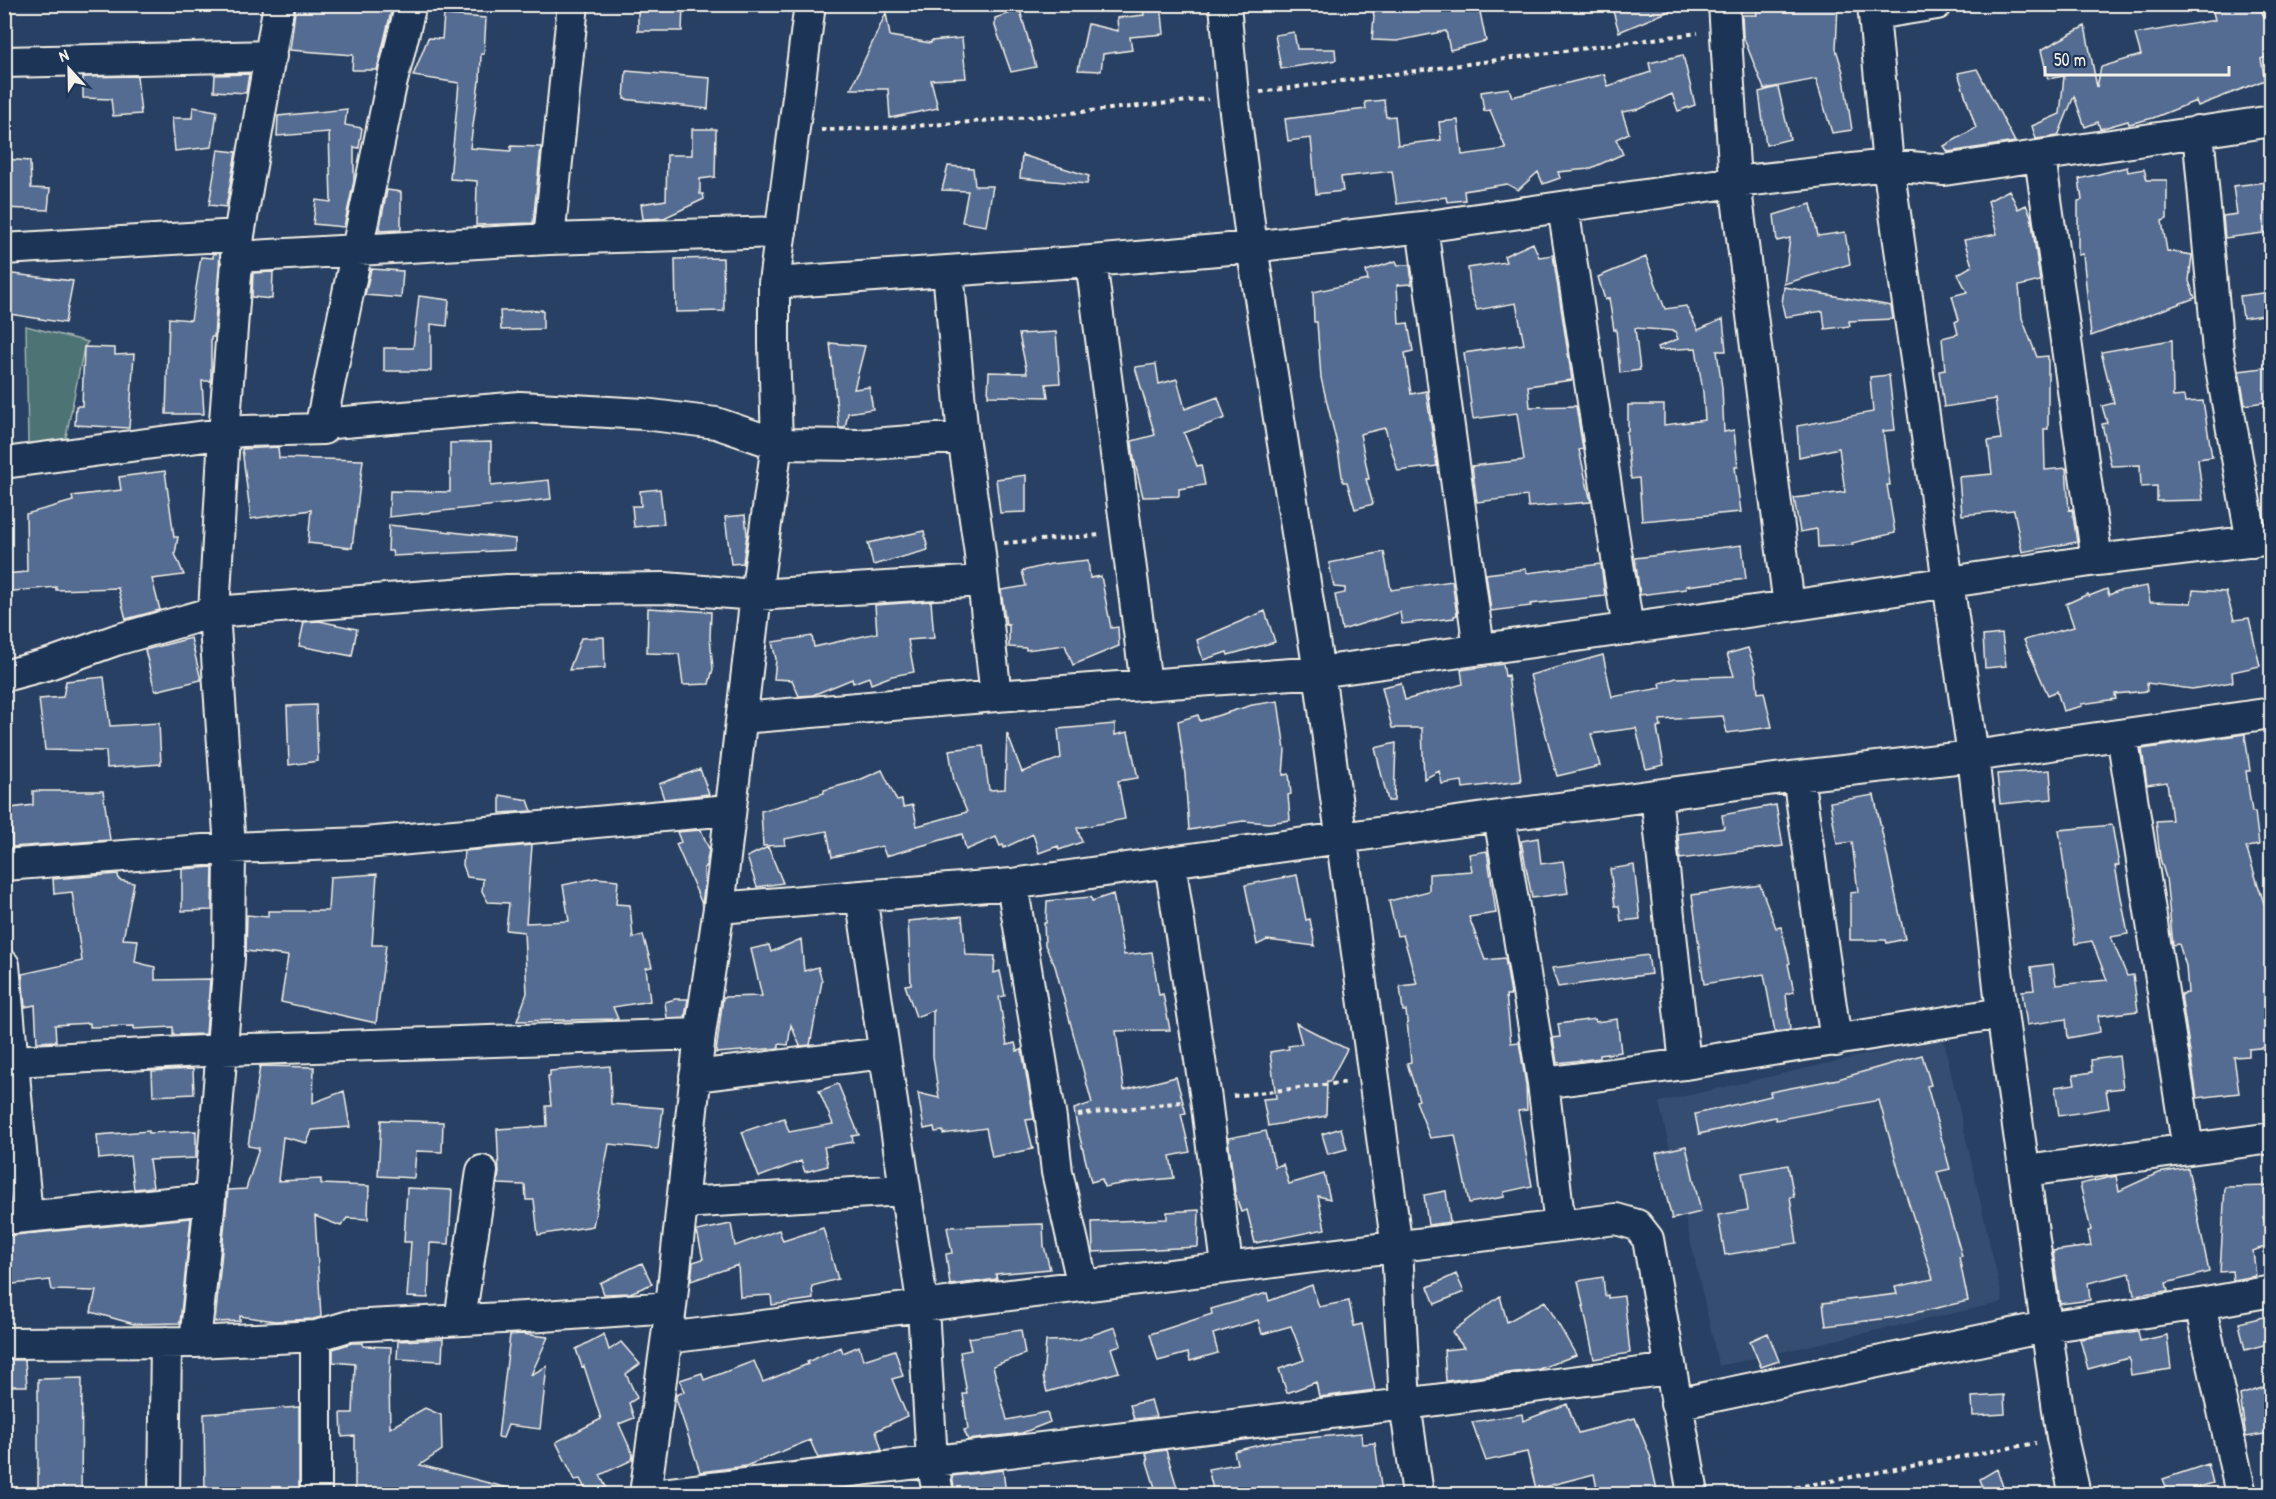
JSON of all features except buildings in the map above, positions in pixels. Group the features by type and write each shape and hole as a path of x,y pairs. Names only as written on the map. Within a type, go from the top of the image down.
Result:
{"street":[{"path":"195,1342 210,1199 229,958 230,848 214,612 225,434 237,246 279,4"},
{"path":"4,463 243,430 323,429 321,424 356,250 411,4"},
{"path":"549,239 573,4"},
{"path":"645,1494 671,1307 700,1034 719,908 729,810 777,444 774,283 810,4"},
{"path":"1225,4 1233,96 1252,247 1319,672 1397,1248 1405,1404 1418,1494"},
{"path":"1724,4 1735,182 1789,606"},
{"path":"1937,4 1874,9 1888,165 1973,756 2002,1013 2026,1171 2045,1327 2062,1438 2074,1494"},
{"path":"4,62 271,56"},
{"path":"774,283 1091,261 1252,247 1422,227 1735,182 1888,165 1944,170 2271,121"},
{"path":"742,718 1319,672 2097,560 2262,540 2218,351 2198,131"},
{"path":"2040,157 2097,560"},
{"path":"1563,207 1628,629"},
{"path":"1422,227 1479,649"},
{"path":"4,249 237,246 356,250 549,239 781,232"},
{"path":"1091,261 1146,685"},
{"path":"948,271 963,437 979,546 996,696"},
{"path":"321,424 520,407 644,414 716,423 777,444 859,446 963,437"},
{"path":"4,676 214,612 507,590 665,588 756,595 983,581"},
{"path":"719,908 1012,884 1798,776 1973,756 2122,735 2271,719"},
{"path":"2122,735 2188,1149"},
{"path":"1798,776 1836,1041"},
{"path":"1656,795 1685,1064"},
{"path":"4,865 230,848 365,843 729,810"},
{"path":"1499,816 1543,1083 1560,1226"},
{"path":"1170,863 1206,1099 1227,1266"},
{"path":"1012,884 1051,1119 1057,1172 1083,1286"},
{"path":"861,896 923,1308 932,1461 938,1494"},
{"path":"4,965 13,1061 16,1217 210,1199"},
{"path":"1543,1083 1836,1041 2002,1013"},
{"path":"13,1061 222,1050 700,1034"},
{"path":"695,1076 884,1053"},
{"path":"2026,1171 2271,1138"},
{"path":"460,1320 482,1171"},
{"path":"682,1203 904,1190"},
{"path":"667,1338 923,1308 1227,1266 1397,1248 1616,1219 1637,1225 1648,1239 1693,1494"},
{"path":"1676,1404 2045,1327 2271,1291"},
{"path":"2200,1304 2241,1494"},
{"path":"4,1343 195,1342 316,1336 349,1326 671,1307"},
{"path":"316,1336 316,1494"},
{"path":"164,1494 166,1342"},
{"path":"662,1494 1405,1404 1670,1369"}],"path":[{"path":"979,546 1126,533"},
{"path":"1760,1494 2062,1438"}],"shaded area":[{"path":"1943,1037 2003,1302 1719,1366 1659,1102"}],"green space":[{"path":"26,326 88,342 84,347 65,442 28,443"}]}
